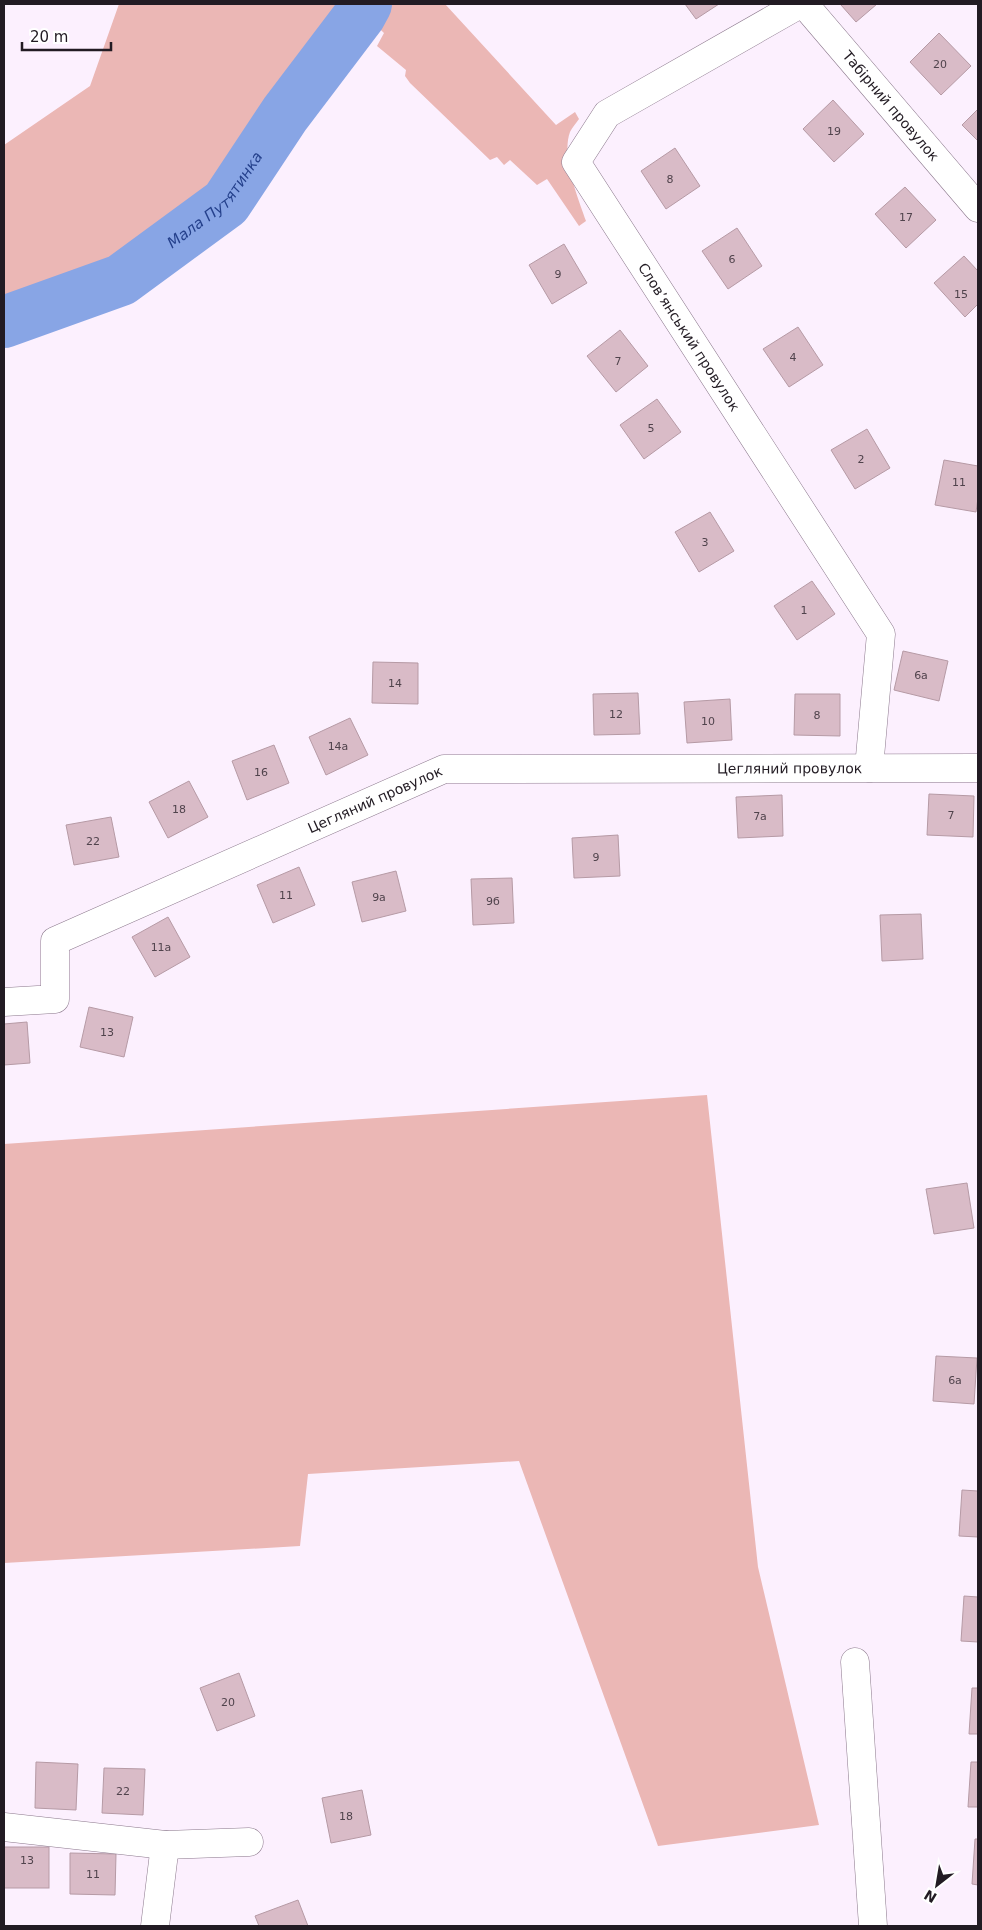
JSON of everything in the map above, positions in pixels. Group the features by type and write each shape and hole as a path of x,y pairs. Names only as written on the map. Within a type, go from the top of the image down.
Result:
{"street":[{"name":"Словʼянський провулок","path":"800,4 608,114 576,162 881,634 869,768"},
{"name":"Табірний провулок","path":"804,4 978,208"},
{"name":"Цегляний провулок","path":"4,1002 54,999 55,941 444,769 978,768"},
{"path":"855,1662 873,1926"},
{"path":"4,1827 165,1845 249,1842"},
{"path":"155,1926 165,1845"}],"shaded area":[{"path":"119,4 349,4 298,65 246,155 224,186 198,207 148,238 138,258 132,264 97,262 81,276 4,313 4,145 90,86"},
{"path":"363,4 445,4 556,125 575,112 579,119 570,132 568,142 569,165 586,221 579,226 547,179 537,185 510,160 504,165 497,157 490,160 410,83 405,76 406,70 377,46 384,33 366,16 372,10"},
{"path":"707,1095 758,1567 819,1825 658,1846 519,1461 308,1474 300,1546 4,1563 4,1144"}],"building":[{"path":"685,4 719,4 696,19"},
{"path":"877,4 856,22 841,5"},
{"path":"939,33 971,66 941,95 910,62"},
{"path":"833,100 864,134 834,162 803,129"},
{"path":"978,109 978,141 962,125"},
{"path":"675,148 700,186 666,209 641,171"},
{"path":"905,187 936,220 906,248 875,214"},
{"path":"737,228 762,266 728,289 702,251"},
{"path":"564,244 587,283 552,304 529,265"},
{"path":"964,256 978,271 978,304 965,317 934,283"},
{"path":"798,327 823,365 789,387 763,349"},
{"path":"620,330 648,366 616,392 587,356"},
{"path":"657,399 681,432 644,459 620,425"},
{"path":"867,429 890,468 855,489 831,450"},
{"path":"944,460 978,466 976,512 935,505"},
{"path":"710,512 734,551 699,572 675,532"},
{"path":"812,581 835,614 797,640 774,606"},
{"path":"903,651 948,661 939,701 894,690"},
{"path":"373,662 418,663 418,704 372,703"},
{"path":"638,693 640,734 594,735 593,694"},
{"path":"795,694 840,694 840,736 794,735"},
{"path":"730,699 732,740 687,743 684,702"},
{"path":"350,718 368,755 326,775 309,737"},
{"path":"274,745 289,783 247,800 232,761"},
{"path":"189,781 208,817 168,838 149,802"},
{"path":"929,794 974,796 973,837 927,835"},
{"path":"782,795 783,836 738,838 736,797"},
{"path":"111,817 119,857 74,865 66,825"},
{"path":"618,835 620,876 574,878 572,838"},
{"path":"299,867 315,905 273,923 257,885"},
{"path":"396,871 406,911 362,922 352,882"},
{"path":"512,878 514,923 473,925 471,879"},
{"path":"921,914 923,959 882,961 880,915"},
{"path":"168,917 190,957 155,977 132,937"},
{"path":"89,1007 133,1017 124,1057 80,1047"},
{"path":"27,1022 30,1063 4,1065 4,1024"},
{"path":"967,1183 974,1228 934,1234 926,1189"},
{"path":"936,1356 977,1358 974,1404 933,1401"},
{"path":"962,1490 978,1491 978,1537 959,1536"},
{"path":"964,1596 978,1597 978,1642 961,1641"},
{"path":"239,1673 255,1716 217,1731 200,1688"},
{"path":"972,1688 978,1688 978,1734 969,1734"},
{"path":"36,1762 78,1764 76,1810 35,1808"},
{"path":"971,1762 978,1762 978,1807 968,1807"},
{"path":"104,1768 145,1769 143,1815 102,1813"},
{"path":"362,1790 371,1835 331,1843 322,1798"},
{"path":"975,1839 978,1839 978,1885 972,1884"},
{"path":"4,1847 49,1847 49,1888 4,1888"},
{"path":"70,1853 116,1854 115,1895 70,1894"},
{"path":"298,1900 308,1926 259,1926 255,1916"}],"waterway":[{"name":"Мала Путятинка","path":"4,322 121,280 226,203 285,114 360,15 366,4"}]}
